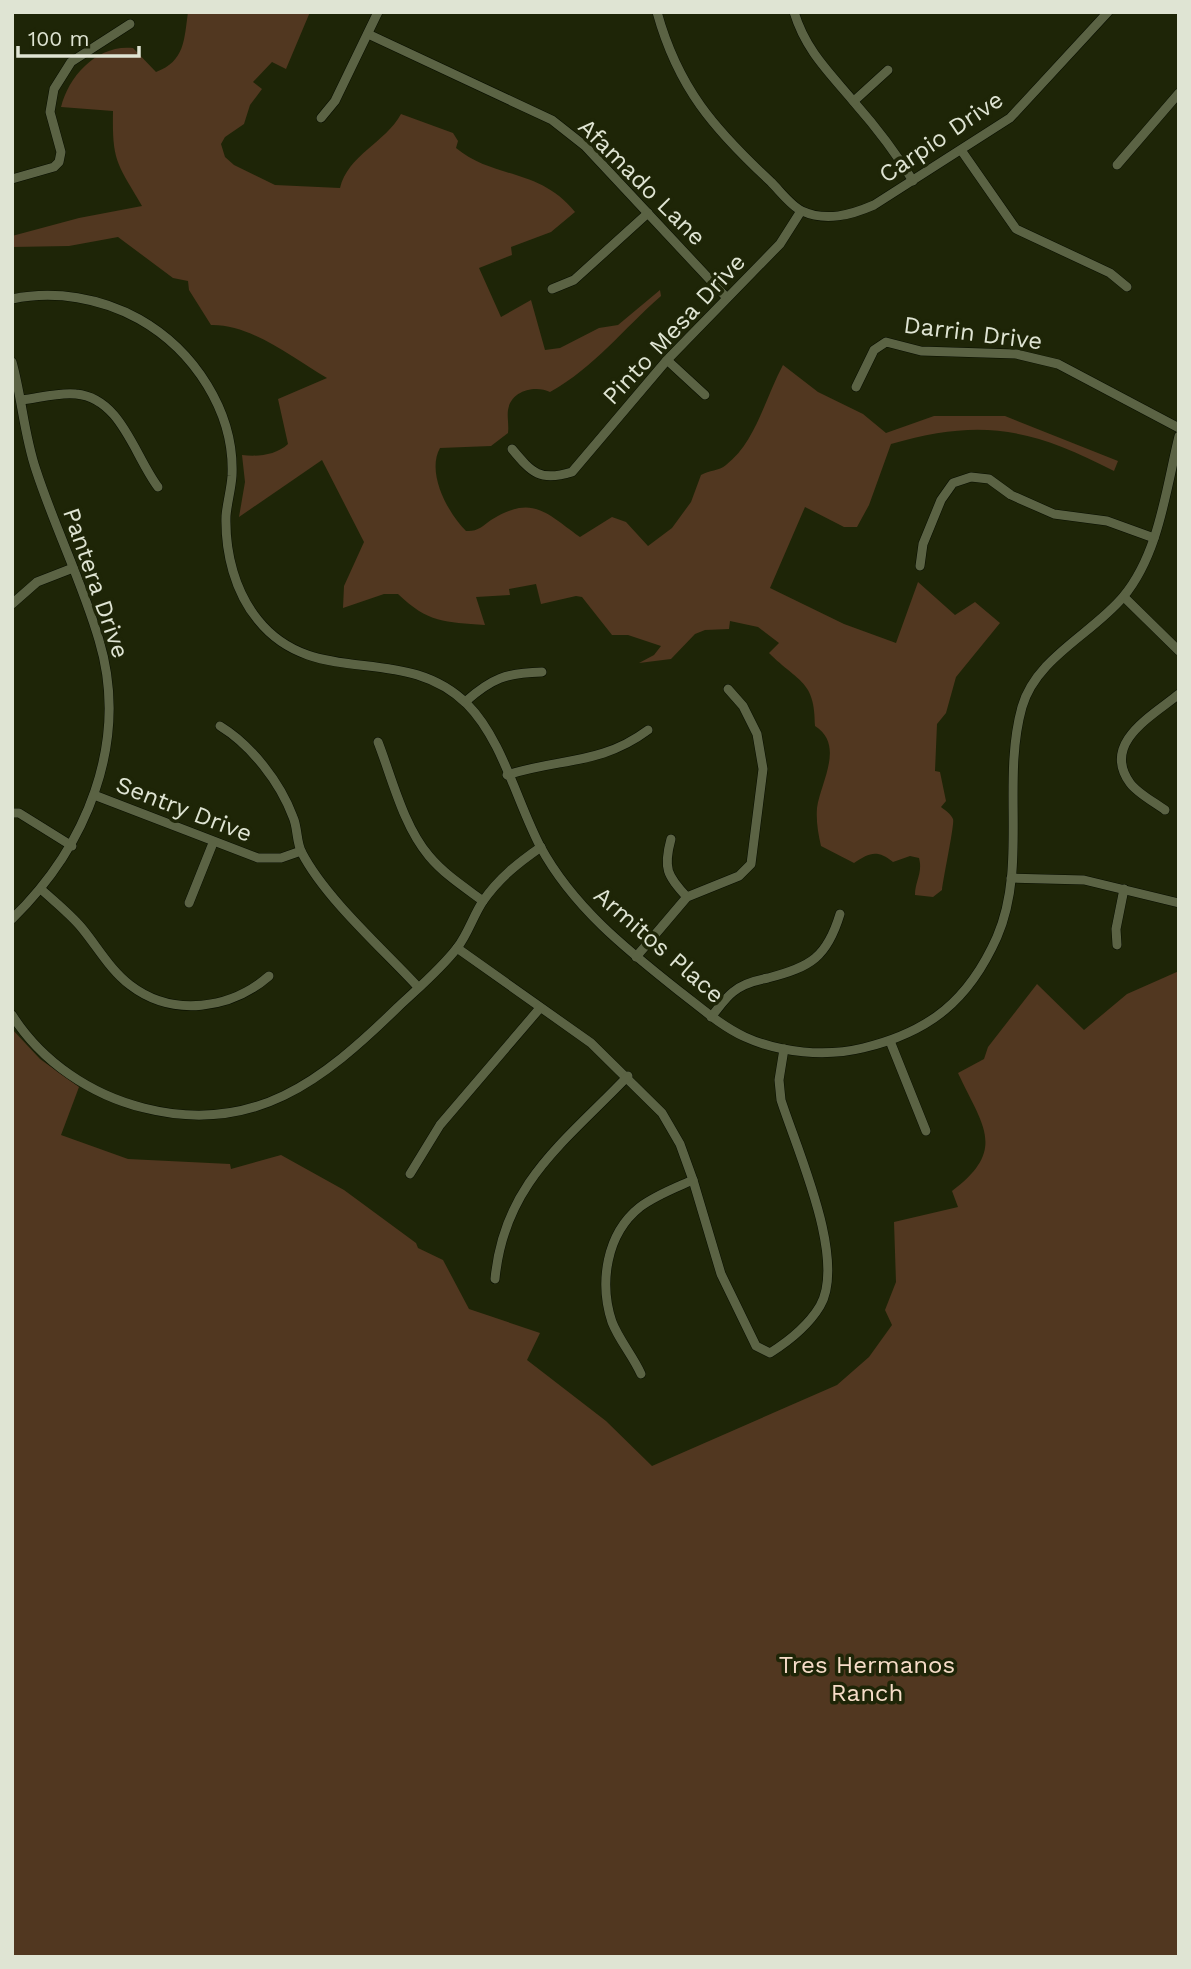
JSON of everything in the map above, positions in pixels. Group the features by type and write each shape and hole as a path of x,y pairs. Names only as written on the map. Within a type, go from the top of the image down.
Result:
{"street":[{"path":"321,118 335,101 378,12"},
{"path":"657,12 674,66 702,109 748,160 801,211"},
{"path":"794,12 800,33 818,63 854,101 897,155 913,181"},
{"name":"Carpio Drive","path":"801,211 829,217 854,214 961,150 1010,118 1108,12"},
{"path":"12,179 54,167 59,162 61,152 50,112 54,89 71,62 130,24"},
{"name":"Afamado Lane","path":"368,34 552,120 585,146 727,298"},
{"path":"854,101 888,70"},
{"path":"1117,165 1179,93"},
{"path":"961,150 1016,229 1110,273 1127,287"},
{"name":"Pinto Mesa Drive","path":"512,449 531,471 541,476 555,477 572,472 667,360 780,244 801,211"},
{"path":"552,289 574,280 648,213"},
{"name":"Armitos Place","path":"12,299 58,295 114,308 159,331 186,356 208,386 225,425 232,473 226,518 228,558 240,592 257,619 270,633 303,655 322,661 396,667 421,673 465,702 490,735 541,848 580,905 636,957 711,1017 746,1038 784,1049 839,1054 890,1041 931,1023 969,984 984,964 1000,930 1011,878 1014,741 1024,700 1050,663 1124,597 1154,538 1179,436"},
{"name":"Darrin Drive","path":"856,387 874,350 886,342 921,351 1016,354 1059,364 1179,428"},
{"path":"667,360 705,395"},
{"name":"Pantera Drive","path":"12,362 22,400 25,432 36,471 99,640 107,674 107,743 94,795 72,846 41,890 12,919"},
{"path":"22,400 75,394 97,398 111,409 141,464 158,487"},
{"path":"920,566 923,544 941,500 953,483 971,477 989,479 1011,495 1054,514 1107,521 1154,538"},
{"path":"12,604 37,582 72,568"},
{"path":"1124,597 1179,651"},
{"path":"465,702 486,683 503,676 542,672"},
{"path":"636,957 687,897 739,876 751,864 760,807 761,757 757,734 743,706 727,689"},
{"path":"1165,810 1130,783 1122,764 1121,751 1126,737 1179,694"},
{"path":"220,726 232,734 278,787 294,818 301,852 323,884 418,987"},
{"path":"507,775 539,765 604,756 632,743 648,730"},
{"path":"378,742 410,824 427,854 447,875 483,901"},
{"name":"Sentry Drive","path":"94,795 213,843 258,858 281,858 301,852"},
{"path":"12,813 19,813 72,846"},
{"path":"671,839 666,856 669,878 687,897"},
{"path":"189,903 213,843"},
{"path":"12,1015 35,1045 59,1066 108,1097 159,1112 225,1113 254,1107 309,1084 360,1044 457,948 483,901 508,870 541,848"},
{"path":"1011,878 1084,880 1179,903"},
{"path":"1118,945 1116,929 1124,889"},
{"path":"41,890 78,924 114,970 131,986 155,999 181,1005 206,1006 251,992 269,976"},
{"path":"711,1017 733,991 758,980 793,972 814,960 832,940 840,914"},
{"path":"457,948 591,1043 628,1076 662,1113 680,1144 693,1180 720,1275 756,1346 770,1353 794,1338 821,1305 830,1273 826,1237 781,1100 779,1080 784,1049"},
{"path":"410,1174 447,1115 540,1008"},
{"path":"890,1041 926,1131"},
{"path":"495,1279 498,1246 516,1200 531,1177 628,1076"},
{"path":"641,1374 613,1324 607,1302 608,1261 625,1223 637,1210 655,1197 693,1180"}],"green space":[{"path":"188,12 310,12 286,69 272,62 253,82 262,89 250,105 244,124 225,137 221,144 225,157 234,165 275,185 340,188 351,167 386,133 401,114 453,133 458,141 456,148 470,158 532,181 561,198 575,212 551,232 511,247 512,255 479,268 501,317 531,300 545,350 560,348 599,328 618,325 660,290 661,296 581,371 550,392 531,389 514,398 508,410 508,433 491,446 440,448 436,458 437,481 452,514 466,531 480,528 505,512 529,508 548,514 580,537 612,517 626,522 648,546 672,528 691,502 701,475 723,467 745,444 783,365 818,392 863,414 886,433 934,416 1005,416 1118,461 1114,471 1084,456 1031,437 979,430 952,431 891,444 869,505 857,527 844,527 805,507 770,588 844,624 896,643 918,582 955,615 975,602 1000,623 956,677 946,713 937,724 935,771 940,772 946,801 941,807 953,819 942,890 933,897 915,895 919,858 910,856 893,862 882,855 873,854 854,863 821,846 817,808 829,764 829,743 815,726 812,699 808,691 797,677 769,653 779,643 758,627 730,621 729,629 705,630 695,634 671,659 639,663 654,655 661,646 628,635 612,635 582,597 541,604 536,584 509,589 510,595 476,597 485,625 428,616 398,594 384,594 343,608 344,586 364,542 322,460 239,517 245,482 242,455 266,454 278,451 288,444 278,399 327,378 256,336 226,326 211,325 189,290 188,281 173,278 118,237 69,246 12,247 12,236 79,218 142,206 118,162 113,111 61,107 78,73 97,56 108,51 133,48 156,72 173,62 181,48"},
{"name":"Tres Hermanos Ranch","path":"1179,971 1179,1957 12,1957 12,1029 40,1059 79,1087 61,1135 128,1159 230,1164 231,1169 281,1155 344,1190 416,1243 418,1248 443,1260 469,1309 540,1333 527,1360 606,1421 652,1466 837,1385 869,1357 892,1325 885,1310 896,1282 894,1222 958,1207 952,1191 980,1162 985,1149 981,1122 958,1073 984,1059 988,1047 1037,984 1084,1030 1127,994"}]}
